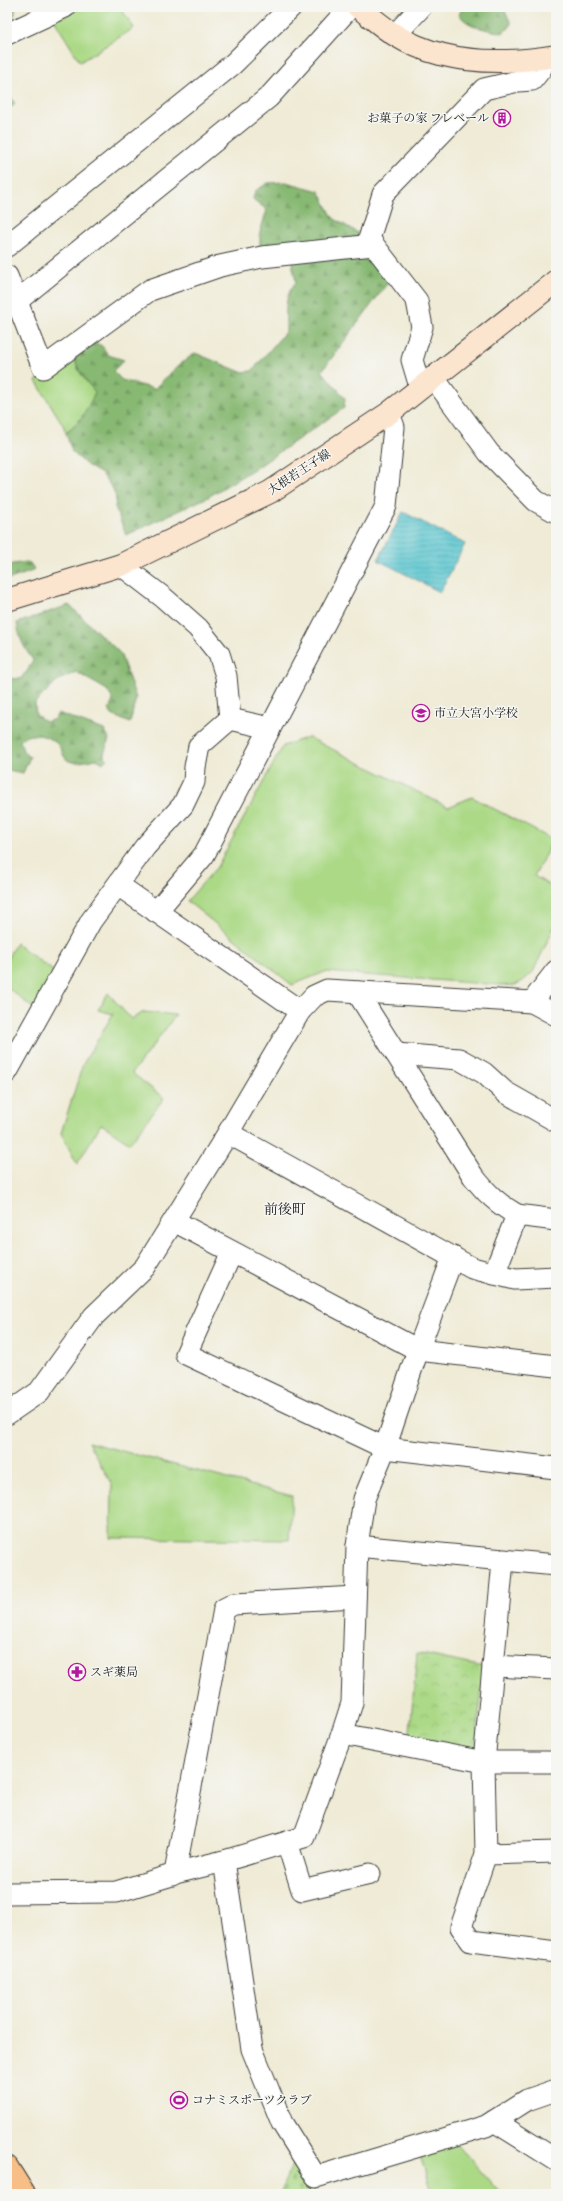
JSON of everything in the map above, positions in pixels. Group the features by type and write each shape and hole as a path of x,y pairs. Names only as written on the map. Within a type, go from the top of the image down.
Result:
{"highway":[{"path":"7,2167 24,2194"}],"street":[{"path":"7,34 65,7"},
{"path":"7,246 233,64 291,7"},
{"path":"17,301 268,97 350,7"},
{"path":"358,7 395,35 426,50 465,59 522,61 550,57"},
{"path":"395,35 421,7"},
{"path":"550,57 532,80 518,80 484,89 383,194 369,239 417,301 422,327 412,360 427,382 489,453 536,501 556,512"},
{"path":"7,276 43,368 150,290 220,266 262,257 373,245"},
{"name":"大根若王子線","path":"7,600 121,565 270,492 389,413 556,281"},
{"path":"156,912 204,854 386,506 394,427 389,413"},
{"path":"121,565 164,598 198,628 219,654 226,676 230,719"},
{"path":"230,719 270,728"},
{"path":"7,1072 91,921 145,847 182,805 194,782 199,746 230,719"},
{"path":"118,885 300,1011"},
{"path":"532,1002 556,971"},
{"path":"7,1414 38,1392 94,1316 146,1267 300,1011 314,996 327,990 532,1002 556,1014"},
{"path":"357,992 485,1193 498,1204 517,1215 556,1220"},
{"path":"396,1054 459,1059 484,1073 505,1092 556,1121"},
{"path":"228,1133 472,1268 515,1279 556,1277"},
{"path":"494,1274 517,1215"},
{"path":"174,1221 418,1350 556,1366"},
{"path":"232,1252 186,1354 385,1448 556,1468"},
{"path":"7,1893 116,1892 175,1873 224,1861 304,1837 352,1703 357,1546 364,1499 385,1448 418,1350 453,1257"},
{"path":"357,1546 556,1565"},
{"path":"503,1561 484,1762 486,1854 462,1927 471,1941 556,1952"},
{"path":"175,1873 224,1609 234,1604 355,1597"},
{"path":"493,1666 556,1669"},
{"path":"342,1734 484,1762 556,1762"},
{"path":"287,1842 302,1890 370,1874"},
{"path":"486,1854 556,1852"},
{"path":"224,1861 252,2049 282,2123 316,2178 486,2126 527,2100 556,2090"},
{"path":"494,2121 556,2160"}],"green space":[{"path":"7,7 15,7 15,14 7,25"},
{"path":"74,7 120,7 134,28 80,62 56,23 55,15"},
{"path":"463,7 503,7 511,23 509,28 502,33 478,27 467,22 459,14"},
{"path":"7,90 15,104 7,112"},
{"path":"286,182 319,191 333,218 358,233 359,236 357,240 260,248 260,232 267,210 253,199 255,191 268,183"},
{"path":"373,249 389,281 322,371 345,398 344,408 262,464 208,497 126,535 115,507 116,497 113,489 102,474 88,466 72,452 66,433 80,420 95,392 78,369 75,352 90,340 102,346 108,355 124,360 113,371 122,380 154,389 178,366 195,353 241,372 252,371 286,331 287,299 296,282 291,257"},
{"path":"75,352 78,369 84,379 96,392 80,420 66,433 63,425 36,381"},
{"path":"26,562 30,563 34,569 30,572 7,580 7,565"},
{"path":"69,605 120,653 136,698 130,723 112,715 109,710 113,700 107,690 76,672 57,681 35,703 36,715 46,722 55,719 58,713 104,730 109,739 104,754 107,759 103,763 97,759 72,762 65,758 59,746 55,742 40,735 34,735 20,741 23,751 30,757 23,773 7,770 7,672 8,678 20,679 28,670 33,660 22,643 17,623"},
{"path":"308,737 448,807 472,797 553,840 534,876 556,889 556,923 533,972 523,981 513,986 325,972 292,985 187,901 217,867 283,746"},
{"path":"16,943 57,974 35,1010 7,987 7,959"},
{"path":"108,993 131,1019 144,1012 176,1015 132,1073 164,1098 130,1143 101,1124 77,1164 61,1133 83,1064 113,1014 98,1010"},
{"path":"88,1442 292,1496 289,1540 111,1538 112,1485"},
{"path":"417,1653 484,1667 476,1746 472,1754 409,1742"},
{"path":"455,2142 499,2192 499,2194 433,2194 419,2153"},
{"path":"295,2158 315,2189 317,2194 279,2194"}],"water":[{"path":"403,512 465,544 440,592 378,560"}],"place":[{"name":"お菓子の家 フレベール","path":"502,118"},
{"name":"市立大宮小学校","path":"421,713"},
{"name":"スギ薬局","path":"77,1672"},
{"name":"コナミスポーツクラブ","path":"179,2100"}],"district":[{"name":"前後町","path":"285,1209"}]}
